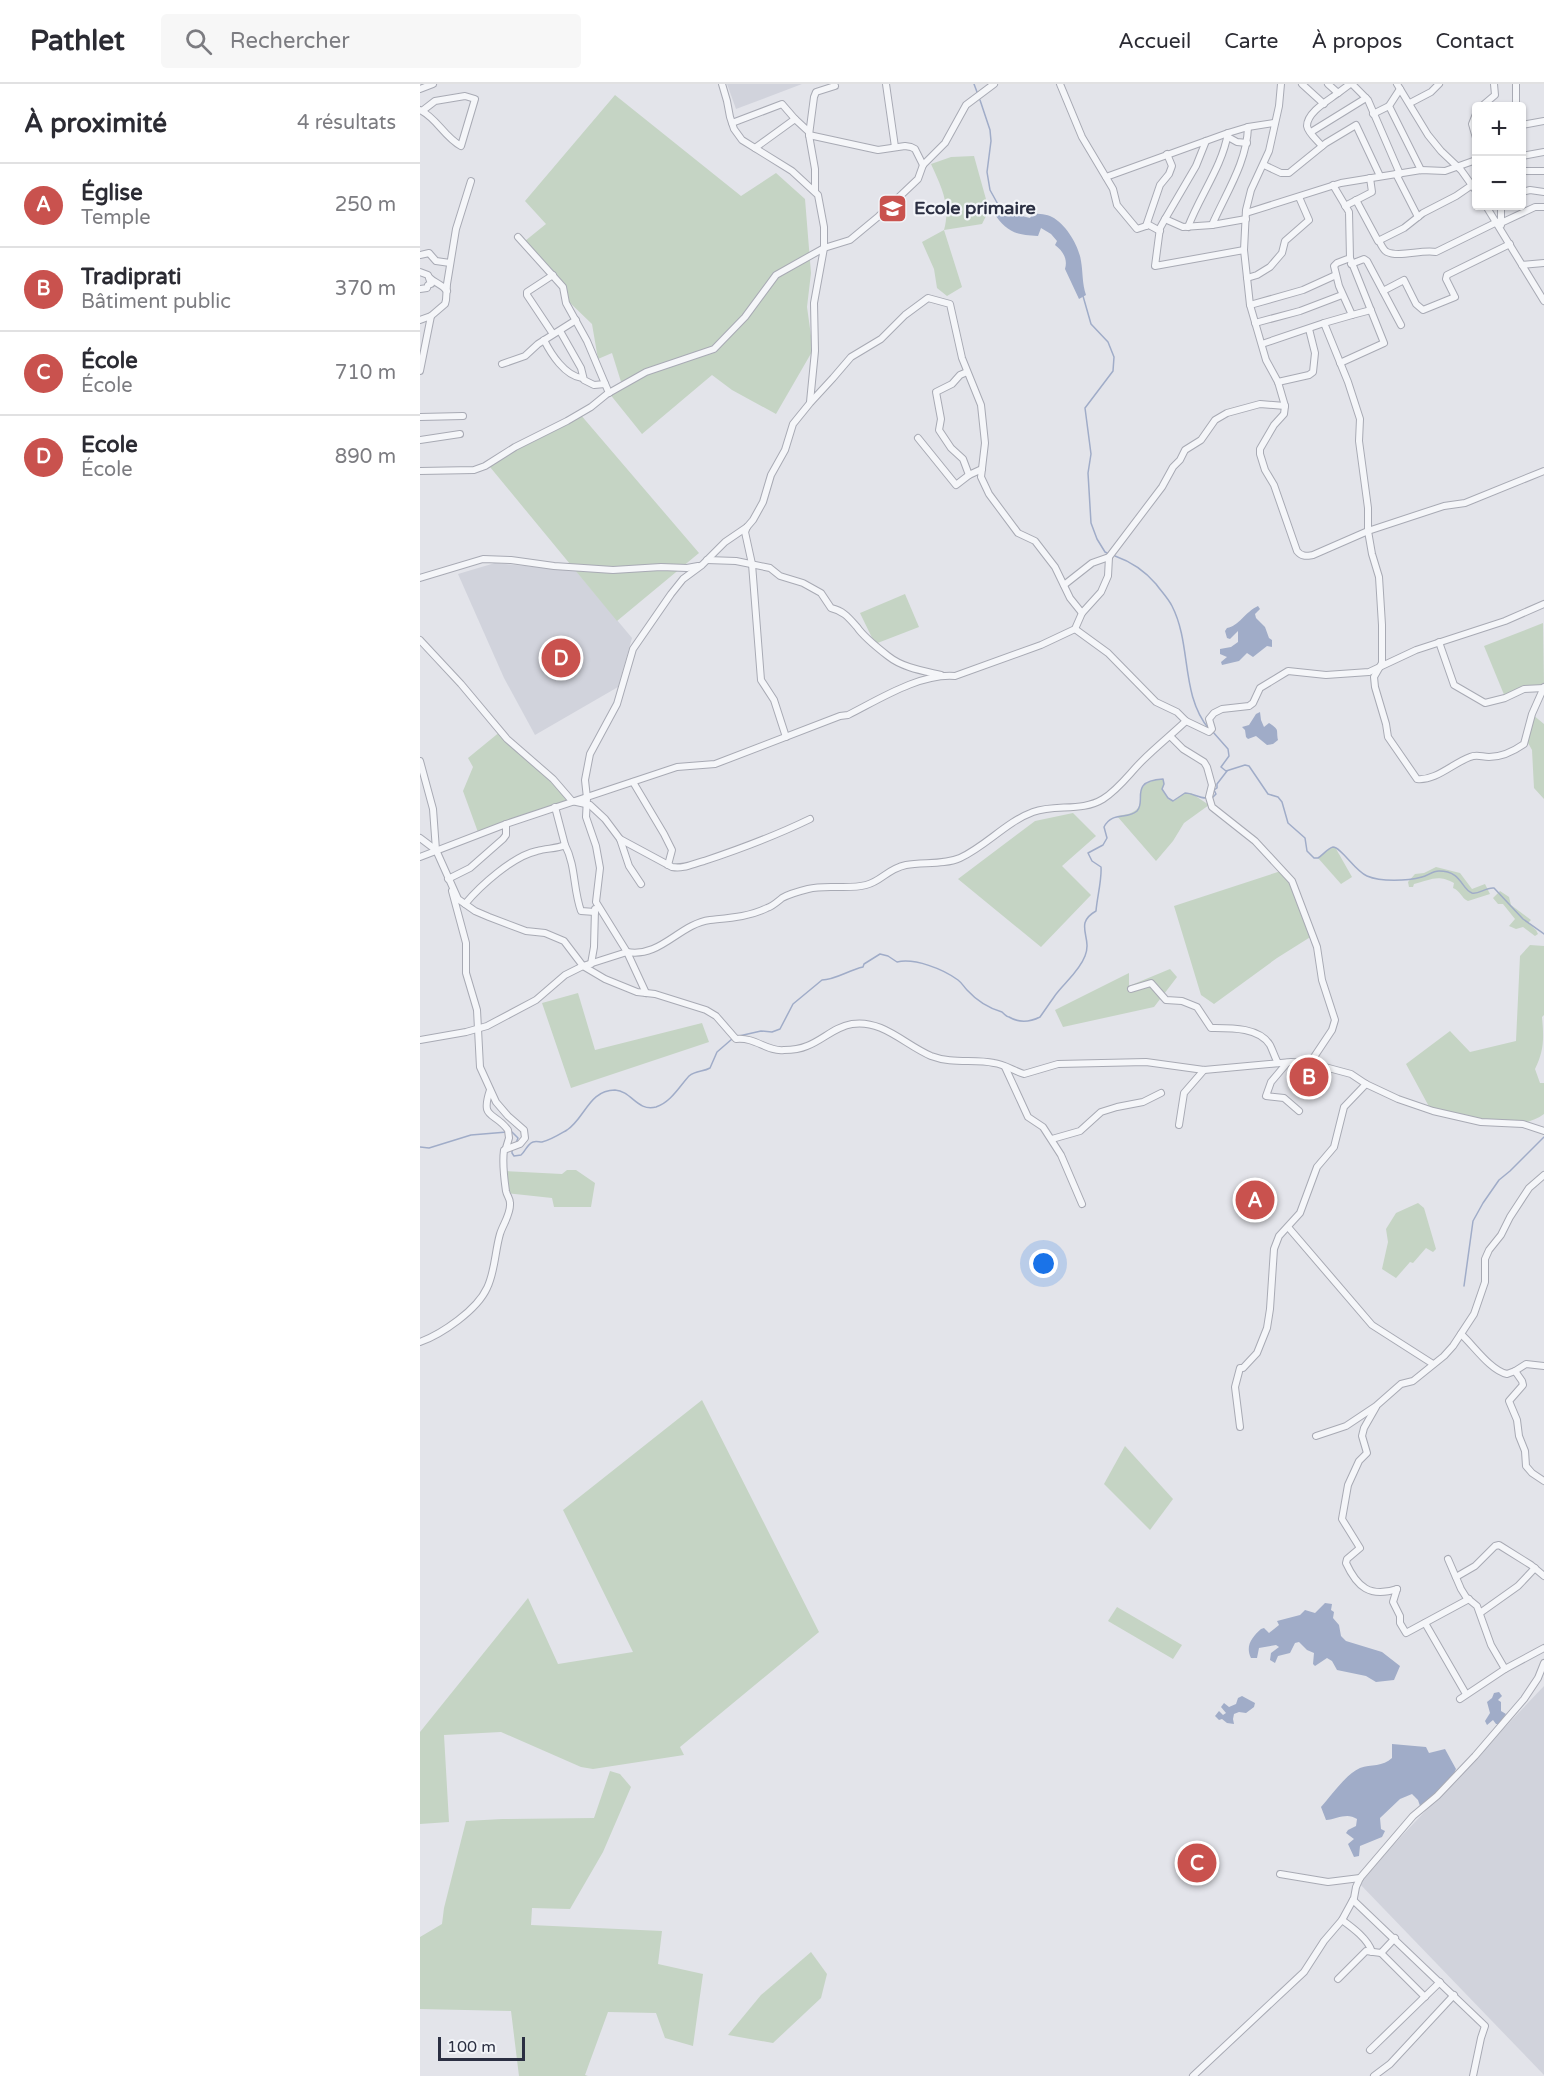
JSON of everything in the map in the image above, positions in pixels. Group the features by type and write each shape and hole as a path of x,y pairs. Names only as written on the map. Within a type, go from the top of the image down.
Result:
{"street":[{"path":"420,89 433,84"},
{"path":"722,84 732,123 742,140 792,171 818,195 824,227 824,248 814,303 814,351 810,403"},
{"path":"815,191 816,176 809,134 815,94 835,87 834,84"},
{"path":"886,84 895,147"},
{"path":"420,471 474,470 485,466 515,447 586,411 609,393 646,372 696,357 714,349 745,317 777,274 824,248 850,240 865,229 918,179 923,165 945,143 966,105 994,84"},
{"path":"1060,84 1082,137 1113,189 1117,205 1123,214 1137,229 1149,225 1160,231"},
{"path":"1281,84 1279,106 1269,151 1251,190 1246,216 1244,250 1250,305 1266,360 1278,382 1285,406 1284,414 1274,425 1260,449 1260,454 1298,551 1301,555 1313,555 1368,531 1444,506 1466,503 1544,471"},
{"path":"1302,84 1324,104"},
{"path":"1328,84 1338,93"},
{"path":"1322,146 1307,126 1310,119 1324,104 1351,84 1366,98 1418,217"},
{"path":"1410,103 1431,93 1439,84"},
{"path":"1487,102 1495,95 1494,84"},
{"path":"1516,84 1516,102"},
{"path":"1373,114 1389,106 1399,87 1428,135 1458,166 1472,185 1379,241"},
{"path":"465,96 476,99 461,146 453,142 429,115 421,110 435,101 465,96"},
{"path":"1311,132 1366,98"},
{"path":"732,123 782,104 809,134 878,150 911,147 915,149 923,165"},
{"path":"1389,106 1421,170"},
{"path":"755,148 795,119"},
{"path":"1526,124 1544,122"},
{"path":"1106,177 1248,127 1274,123"},
{"path":"1264,165 1286,174 1322,146 1356,125 1380,176"},
{"path":"1212,225 1240,166 1247,143 1248,127"},
{"path":"1228,135 1237,142 1247,143"},
{"path":"1188,227 1195,208 1220,163 1228,135"},
{"path":"1206,141 1196,166 1160,231 1155,266 1244,250"},
{"path":"1526,155 1544,152"},
{"path":"1146,226 1160,185 1172,166 1167,154"},
{"path":"1165,219 1180,226 1212,225 1246,216 1333,185 1421,170 1444,171 1472,161"},
{"path":"1526,171 1544,171"},
{"path":"1345,206 1373,191 1370,178"},
{"path":"420,320 431,316 445,304 459,216 471,181"},
{"path":"1333,185 1349,214 1350,261 1384,343 1340,363"},
{"path":"1526,191 1544,192"},
{"path":"1247,278 1264,271 1275,263 1282,253 1285,241 1309,220 1299,196"},
{"path":"1356,200 1376,240 1385,251 1393,254 1426,250 1436,252 1500,225 1535,207 1544,207"},
{"path":"1489,210 1544,301"},
{"path":"1500,225 1501,210"},
{"path":"518,237 563,287 566,303 609,393"},
{"path":"1383,291 1404,280 1421,310 1429,309 1455,297 1446,279 1448,275 1510,244"},
{"path":"420,255 429,253 436,261 450,263"},
{"path":"1352,315 1342,295 1334,267 1336,263 1366,260 1401,325"},
{"path":"1522,265 1544,263"},
{"path":"420,272 442,284 447,291"},
{"path":"553,275 527,292 527,295 557,332 581,368 582,378"},
{"path":"1250,305 1303,290 1336,275"},
{"path":"420,289 427,288 431,284 430,278"},
{"path":"1255,323 1308,309 1342,295"},
{"path":"591,964 600,868 596,846 586,817 585,780 590,754 617,704 633,649 684,579 725,542 747,527 763,502 771,475 785,450 793,424 810,403 834,378 843,364 881,339 905,315 928,298 950,304 958,344 981,405 985,443 981,477 989,494 1018,532 1035,541 1055,567 1075,605 1082,613"},
{"path":"1262,344 1371,310"},
{"path":"420,371 431,316"},
{"path":"502,364 525,356 544,340 576,320"},
{"path":"1324,323 1360,419 1359,441 1368,508 1368,531 1379,577 1383,657 1380,668 1375,673 1374,681 1387,734 1413,775 1421,780 1436,775 1471,756 1494,756 1522,746 1532,714 1544,687 1524,689 1489,703 1482,702 1454,685 1439,642"},
{"path":"1278,382 1314,372 1315,352 1309,329"},
{"path":"420,339 425,347"},
{"path":"544,340 558,361 576,377 594,385 605,384"},
{"path":"967,372 960,375 952,384 936,392 936,399 940,414 939,430 951,448 963,459 969,475"},
{"path":"1064,585 1092,563 1109,557 1162,487 1185,450 1201,440 1215,420 1227,413 1260,404 1285,406"},
{"path":"420,417 464,416"},
{"path":"420,440 460,435"},
{"path":"918,438 956,485 982,469"},
{"path":"747,527 753,564 761,680 774,700 786,737"},
{"path":"420,578 483,559 613,570 687,568 704,562 736,561 753,564 770,568 780,576 803,583 821,593 831,608 845,614 889,657 906,666 955,676 1041,645 1075,629 1082,613 1104,586 1108,576 1109,557"},
{"path":"1075,629 1108,653 1156,702 1177,712 1186,722 1209,732 1211,731 1209,719 1214,713 1232,707 1249,706 1253,703 1260,688 1288,671 1358,675 1380,668 1416,650 1505,621 1544,604"},
{"path":"420,640 507,739 553,779 572,801"},
{"path":"420,857 506,824 572,801 586,801 677,767 715,764 840,716 848,716 895,691 942,675"},
{"path":"420,1040 488,1026 536,1000 565,975 583,966 627,952 654,949 668,942 689,925 755,913 768,908 784,897 806,889 864,886 875,882 898,867 959,859 1031,813 1054,808 1090,806 1125,781 1145,758 1186,722"},
{"path":"1170,736 1183,749 1204,762 1207,767 1212,784 1209,798 1212,807 1255,841 1292,881 1317,947 1322,980 1335,1020 1332,1030 1310,1063"},
{"path":"420,761 425,793 433,809 436,850 458,898 482,914 526,931 545,933 564,941 583,966 605,979 637,992 675,999 706,1010 716,1016 733,1038 755,1041 776,1050 807,1046 840,1028 852,1024 863,1024 876,1026 931,1056 948,1061 974,1060 998,1063 1024,1074 1058,1064 1146,1062 1204,1070 1287,1062 1310,1063 1351,1074 1398,1100 1433,1111 1480,1122 1512,1122 1544,1131"},
{"path":"633,782 672,850 668,865"},
{"path":"586,801 595,808 620,838 668,865 680,868 771,838 810,819"},
{"path":"555,807 574,869 577,898 581,911 595,912"},
{"path":"448,879 470,868 504,839 506,824"},
{"path":"420,838 436,850"},
{"path":"620,838 629,867 641,884"},
{"path":"465,904 478,889 521,858 536,851 556,849 565,845"},
{"path":"452,888 454,905 464,931 466,973 477,1010 480,1067 503,1111 524,1130 524,1141 506,1148"},
{"path":"596,902 627,952 646,993"},
{"path":"1131,989 1151,983 1166,1000 1182,1001 1197,1007 1211,1028 1247,1031 1261,1035 1270,1044 1278,1064"},
{"path":"1287,1062 1271,1082 1266,1096 1284,1098 1299,1111"},
{"path":"1005,1066 1028,1116 1044,1127 1061,1155 1082,1204"},
{"path":"1179,1125 1184,1093 1204,1070"},
{"path":"1240,1426 1235,1388 1240,1368 1244,1368 1257,1353 1264,1338 1270,1309 1274,1249 1279,1236 1300,1213 1317,1167 1334,1147 1344,1107 1366,1084"},
{"path":"420,1342 437,1335 472,1309 487,1288 501,1232 511,1205 510,1198 506,1194 505,1171 502,1165 509,1138 508,1130 487,1112 485,1104 490,1090"},
{"path":"1052,1139 1080,1131 1101,1112 1143,1102 1161,1093"},
{"path":"1316,1436 1346,1426 1376,1406 1401,1384 1413,1381 1444,1356 1474,1314 1485,1282 1485,1259 1489,1250 1501,1235 1529,1188 1544,1175"},
{"path":"1288,1227 1372,1325 1434,1364"},
{"path":"1461,1334 1494,1369 1507,1374 1526,1364 1544,1366"},
{"path":"1515,1371 1523,1385 1509,1401 1517,1420 1519,1436 1525,1451 1525,1462 1532,1473 1544,1481"},
{"path":"1376,1406 1362,1436 1367,1453 1354,1471 1343,1505 1342,1519 1360,1548 1347,1559 1346,1563 1360,1586 1378,1593 1397,1588 1393,1602 1406,1633 1469,1599"},
{"path":"1456,1577 1475,1566 1495,1546 1499,1545 1544,1576"},
{"path":"1448,1559 1469,1599 1476,1604 1491,1645 1504,1669"},
{"path":"1480,1613 1518,1586 1535,1568"},
{"path":"1425,1623 1463,1697 1504,1669 1544,1648"},
{"path":"1193,2076 1304,1972 1324,1941 1342,1920 1353,1900 1360,1878 1413,1816 1462,1772 1506,1721 1529,1693 1544,1664"},
{"path":"1280,1874 1328,1882 1343,1882 1360,1878"},
{"path":"1353,1900 1486,2027 1481,2038 1473,2076"},
{"path":"1342,1920 1370,1946 1372,1952"},
{"path":"1381,1953 1395,1938"},
{"path":"1338,1979 1366,1951 1381,1953 1425,1997"},
{"path":"1370,2050 1440,1982"},
{"path":"1374,2076 1390,2064 1454,1995"}],"shaded area":[{"path":"727,84 802,84 736,109"},
{"path":"495,563 576,571 632,638 618,687 535,735 504,678 458,574"},
{"path":"1544,1686 1544,2075 1358,1882"}],"green space":[{"path":"615,95 741,196 776,173 805,199 811,273 807,307 813,350 776,414 732,390 712,375 642,434 609,393 622,385 612,353 598,359 592,324 567,300 561,287 525,241 546,224 525,201"},
{"path":"974,156 989,210 982,224 944,230 946,204 931,164 951,157"},
{"path":"944,230 962,287 947,296 937,288 934,269 922,242"},
{"path":"580,414 699,553 617,621 490,467 505,453 533,442"},
{"path":"905,594 919,627 875,644 860,613"},
{"path":"1543,623 1544,686 1505,697 1484,646"},
{"path":"1533,715 1544,724 1544,799 1534,788 1532,750 1527,741"},
{"path":"501,731 553,779 572,801 479,835 463,791 473,767 468,758"},
{"path":"1163,779 1162,789 1168,799 1174,801 1185,793 1191,793 1209,805 1184,823 1173,841 1156,861 1117,816 1137,810 1140,805 1142,788 1147,783"},
{"path":"1073,813 1096,836 1062,866 1091,895 1041,947 958,879 1035,821"},
{"path":"1335,847 1352,877 1341,884 1318,858 1330,848"},
{"path":"1436,867 1460,873 1472,889 1485,884 1490,894 1468,901 1453,888 1454,883 1438,878 1409,887 1408,882 1415,874 1424,873"},
{"path":"1281,871 1289,877 1312,936 1277,958 1214,1004 1201,995 1174,906"},
{"path":"1500,891 1509,897 1511,905 1531,920 1528,923 1538,934 1535,936 1523,927 1516,929 1509,926 1515,919 1503,904 1498,904 1493,898"},
{"path":"1530,945 1544,946 1543,1044 1535,1069 1540,1083 1544,1083 1544,1114 1520,1124 1505,1125 1475,1123 1433,1114 1406,1064 1450,1031 1470,1052 1516,1041 1520,956"},
{"path":"1170,969 1177,977 1154,1007 1063,1027 1055,1010 1129,973 1129,986"},
{"path":"578,993 595,1050 702,1023 709,1042 571,1088 542,1003"},
{"path":"567,1170 576,1170 595,1183 591,1207 554,1207 552,1198 506,1193 505,1171 562,1174"},
{"path":"1418,1203 1424,1208 1436,1249 1433,1252 1426,1248 1396,1278 1382,1269 1388,1242 1386,1229 1396,1213"},
{"path":"702,1400 819,1632 680,1747 684,1755 593,1769 581,1767 501,1732 444,1735 449,1822 420,1824 420,1732 528,1598 558,1664 633,1652 563,1510"},
{"path":"1125,1446 1173,1499 1150,1530 1104,1484"},
{"path":"1117,1607 1182,1645 1173,1659 1108,1621"},
{"path":"610,1771 620,1774 631,1787 603,1852 570,1909 532,1908 531,1925 662,1931 658,1964 703,1974 693,2046 665,2038 656,2013 608,2012 585,2075 588,2076 519,2076 511,2011 420,2009 420,1937 442,1924 466,1821 594,1818"},
{"path":"811,1952 827,1974 821,1998 773,2043 728,2035 761,1995"}],"water":[{"path":"1012,206 1022,216 1030,218 1033,213 1050,216 1067,230 1080,255 1086,295 1079,299 1065,269 1064,256 1055,245 1057,241 1051,234 1041,228 1038,236 1011,231 993,212"},
{"path":"1258,606 1260,609 1255,614 1256,618 1265,627 1272,640 1272,647 1267,646 1253,657 1247,653 1239,661 1222,665 1221,662 1227,657 1220,654 1220,649 1231,647 1238,642 1238,631 1230,639 1227,638 1225,631"},
{"path":"1260,712 1264,727 1269,723 1277,730 1278,740 1273,744 1267,745 1256,736 1248,739 1246,737 1242,727 1249,725"},
{"path":"1325,1603 1332,1604 1333,1618 1339,1625 1341,1636 1346,1641 1382,1652 1400,1666 1394,1680 1376,1682 1366,1676 1337,1670 1332,1661 1327,1658 1315,1666 1313,1664 1314,1653 1299,1642 1295,1643 1290,1653 1278,1656 1275,1663 1270,1660 1271,1653 1279,1647 1276,1645 1259,1648 1257,1658 1251,1658 1250,1642 1261,1629 1264,1628 1269,1633 1279,1625 1277,1621 1300,1615 1305,1610 1315,1613"},
{"path":"1499,1692 1502,1696 1498,1700 1501,1702 1501,1711 1506,1714 1499,1724 1493,1720 1487,1725 1485,1721 1490,1713 1487,1702 1494,1693"},
{"path":"1242,1696 1255,1703 1254,1707 1246,1713 1234,1714 1234,1724 1219,1720 1215,1716 1219,1711 1223,1715 1226,1713 1221,1707 1224,1703 1229,1707 1236,1704 1238,1698"},
{"path":"1392,1744 1426,1747 1429,1753 1445,1749 1456,1769 1451,1780 1420,1806 1412,1794 1400,1799 1380,1818 1381,1829 1385,1831 1382,1837 1360,1846 1359,1856 1354,1857 1348,1844 1354,1839 1346,1833 1356,1826 1357,1819 1346,1816 1326,1820 1321,1807 1354,1771 1385,1763 1392,1758"}],"waterway":[{"path":"974,84 977,92"},
{"path":"980,100 990,130 987,172 990,190 1000,208"},
{"path":"1083,296 1091,324 1108,342 1114,357 1113,371 1085,408 1091,454 1088,473 1091,523 1097,539 1107,553"},
{"path":"1115,556 1132,564 1147,575 1172,606 1182,637 1194,700 1209,729"},
{"path":"1213,732 1228,749 1229,756 1221,767 1226,771 1245,765 1249,766 1268,794 1278,797 1282,802 1288,823 1305,838 1307,851 1314,858 1318,858 1333,847 1362,873 1373,878 1387,880 1409,879 1437,871 1447,872 1457,877 1472,893 1494,888 1523,919 1544,934"},
{"path":"1213,797 1216,794 1214,790 1217,784 1227,771"},
{"path":"739,1036 780,1029 793,1004 822,980 863,967 880,954 897,962 920,963 945,972 959,981 979,1001 1013,1019 1025,1021 1040,1017 1085,956 1087,949 1085,926 1089,916 1096,911 1101,872 1101,867 1092,861 1088,853 1103,845 1107,838 1104,827 1107,822 1115,817 1133,814 1137,811 1140,807 1142,787 1152,781 1163,779 1162,789 1173,801 1185,793 1206,798"},
{"path":"512,1149 514,1156 521,1155 531,1143 545,1141 567,1130 593,1099 606,1091 621,1091 644,1107 661,1105 689,1076 710,1068 717,1052 732,1039"},
{"path":"420,1147 429,1148 471,1135 507,1132"},
{"path":"512,1132 518,1138 516,1143"},
{"path":"1464,1286 1473,1221 1499,1180 1544,1137"}],"place":[{"name":"Ecole primaire","path":"893,208"},
{"name":"Ecole","path":"561,658"},
{"name":"Tradiprati","path":"1309,1077"},
{"name":"Église","path":"1255,1200"},
{"name":"École","path":"1197,1863"}]}
